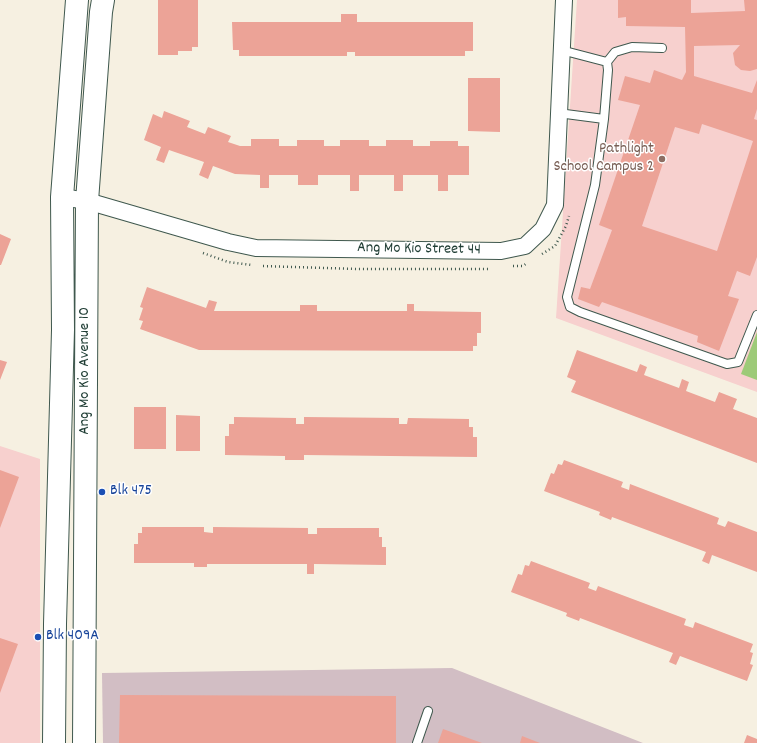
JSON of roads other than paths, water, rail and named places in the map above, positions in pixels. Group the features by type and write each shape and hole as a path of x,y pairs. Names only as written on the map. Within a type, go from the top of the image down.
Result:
{"main road":[{"name":"Ang Mo Kio Avenue 10","path":"54,743 55,624 63,330 62,197 77,0"},
{"name":"Ang Mo Kio Avenue 10","path":"84,743 87,201 100,12 103,0"}],"street":[{"name":"Ang Mo Kio Street 44","path":"62,197 87,201 220,240 256,248 501,251 525,246 543,228 555,205 560,50 564,0"}],"lane":[{"path":"662,48 632,47 615,52 607,62 608,70 604,119 594,186 567,297 570,307 580,312 727,364 738,362 757,316"},
{"path":"560,50 607,62"},
{"path":"558,113 604,119"},
{"path":"417,743 428,712"}],"place":[{"name":"Pathlight School Campus 2","path":"662,159"},
{"name":"Blk 475","path":"102,492"},
{"name":"Blk 409A","path":"38,637"}]}
